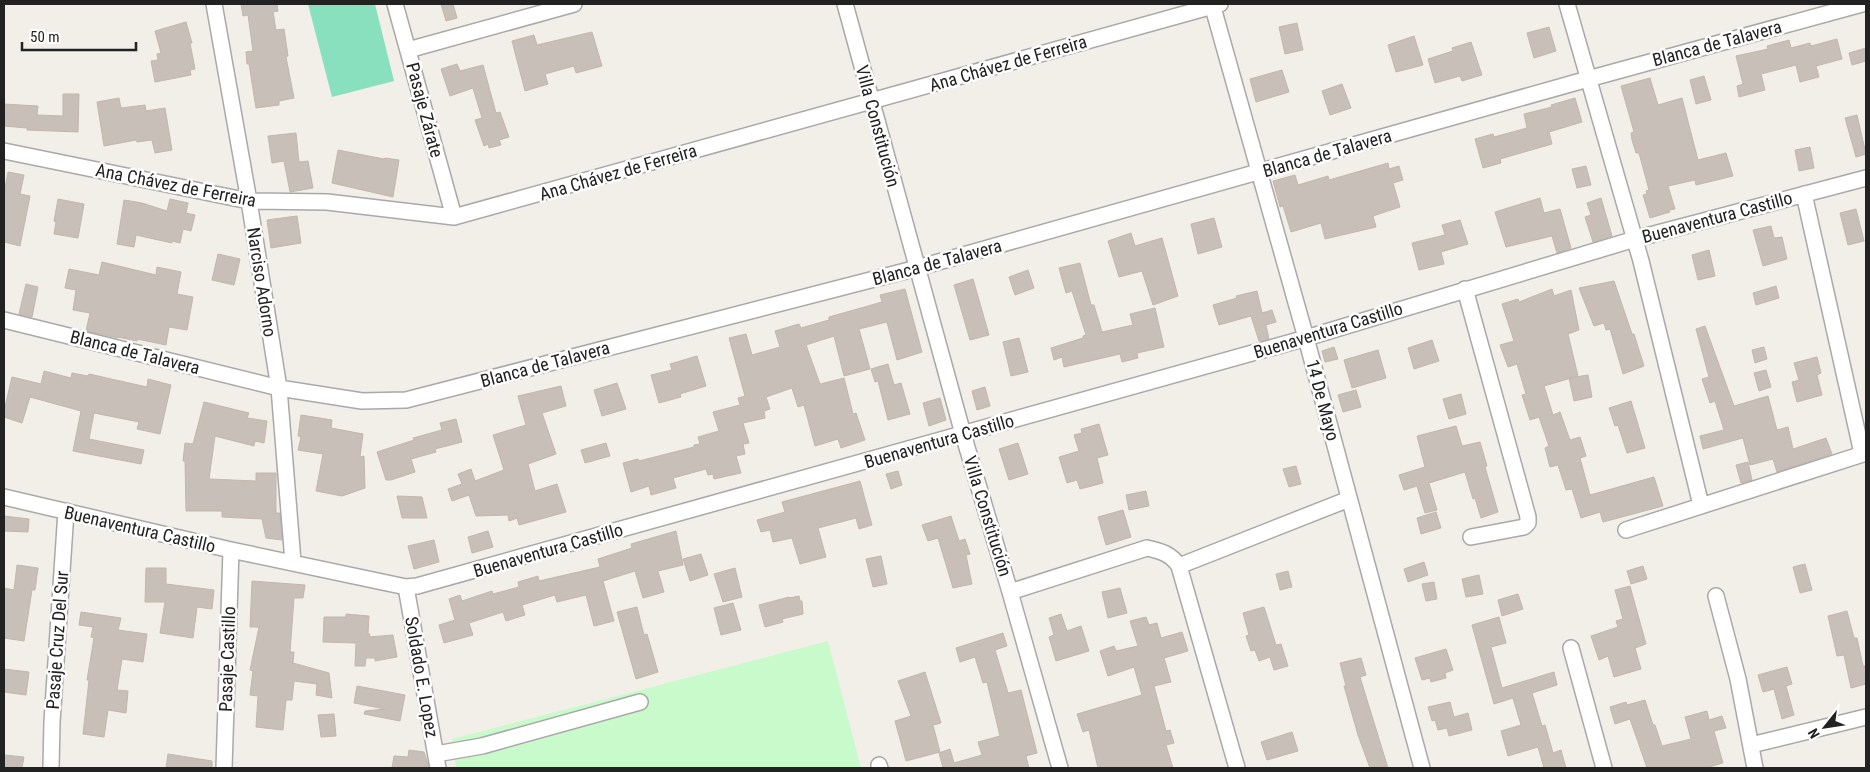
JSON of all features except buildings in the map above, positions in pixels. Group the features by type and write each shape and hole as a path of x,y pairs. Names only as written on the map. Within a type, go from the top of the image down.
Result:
{"street":[{"name":"Narciso Adorno","path":"214,4 249,201 279,388 292,562"},
{"name":"Pasaje Zárate","path":"395,4 454,217"},
{"path":"408,50 574,4"},
{"name":"Villa Constitución","path":"844,4 963,434 1060,768"},
{"name":"Ana Chávez de Ferreira","path":"4,151 249,201 327,202 454,217 1215,4"},
{"name":"14 De Mayo","path":"1215,4 1422,768"},
{"path":"1567,4 1635,239 1700,505"},
{"name":"Blanca de Talavera","path":"4,320 279,388 362,402 406,400 917,268 1588,78 1862,4"},
{"name":"Buenaventura Castillo","path":"4,498 231,550 406,587 417,586 1306,338 1635,239 1866,178"},
{"path":"1626,530 1864,453 1804,194"},
{"path":"1465,289 1528,517 1528,523 1524,526 1471,537"},
{"path":"1179,566 1349,500"},
{"name":"Pasaje Cruz Del Sur","path":"51,768 52,722 66,511"},
{"path":"1010,592 1147,548 1173,557 1179,566 1237,768"},
{"name":"Pasaje Castillo","path":"224,768 231,550"},
{"name":"Soldado E. Lopez","path":"406,587 437,761"},
{"path":"1716,596 1738,679 1756,768"},
{"path":"1571,648 1604,768"},
{"path":"437,761 482,746 640,702"},
{"path":"1751,746 1866,717"}],"green space":[{"path":"308,4 375,4 394,81 332,97"},
{"path":"828,641 861,768 456,768 452,739"}]}
